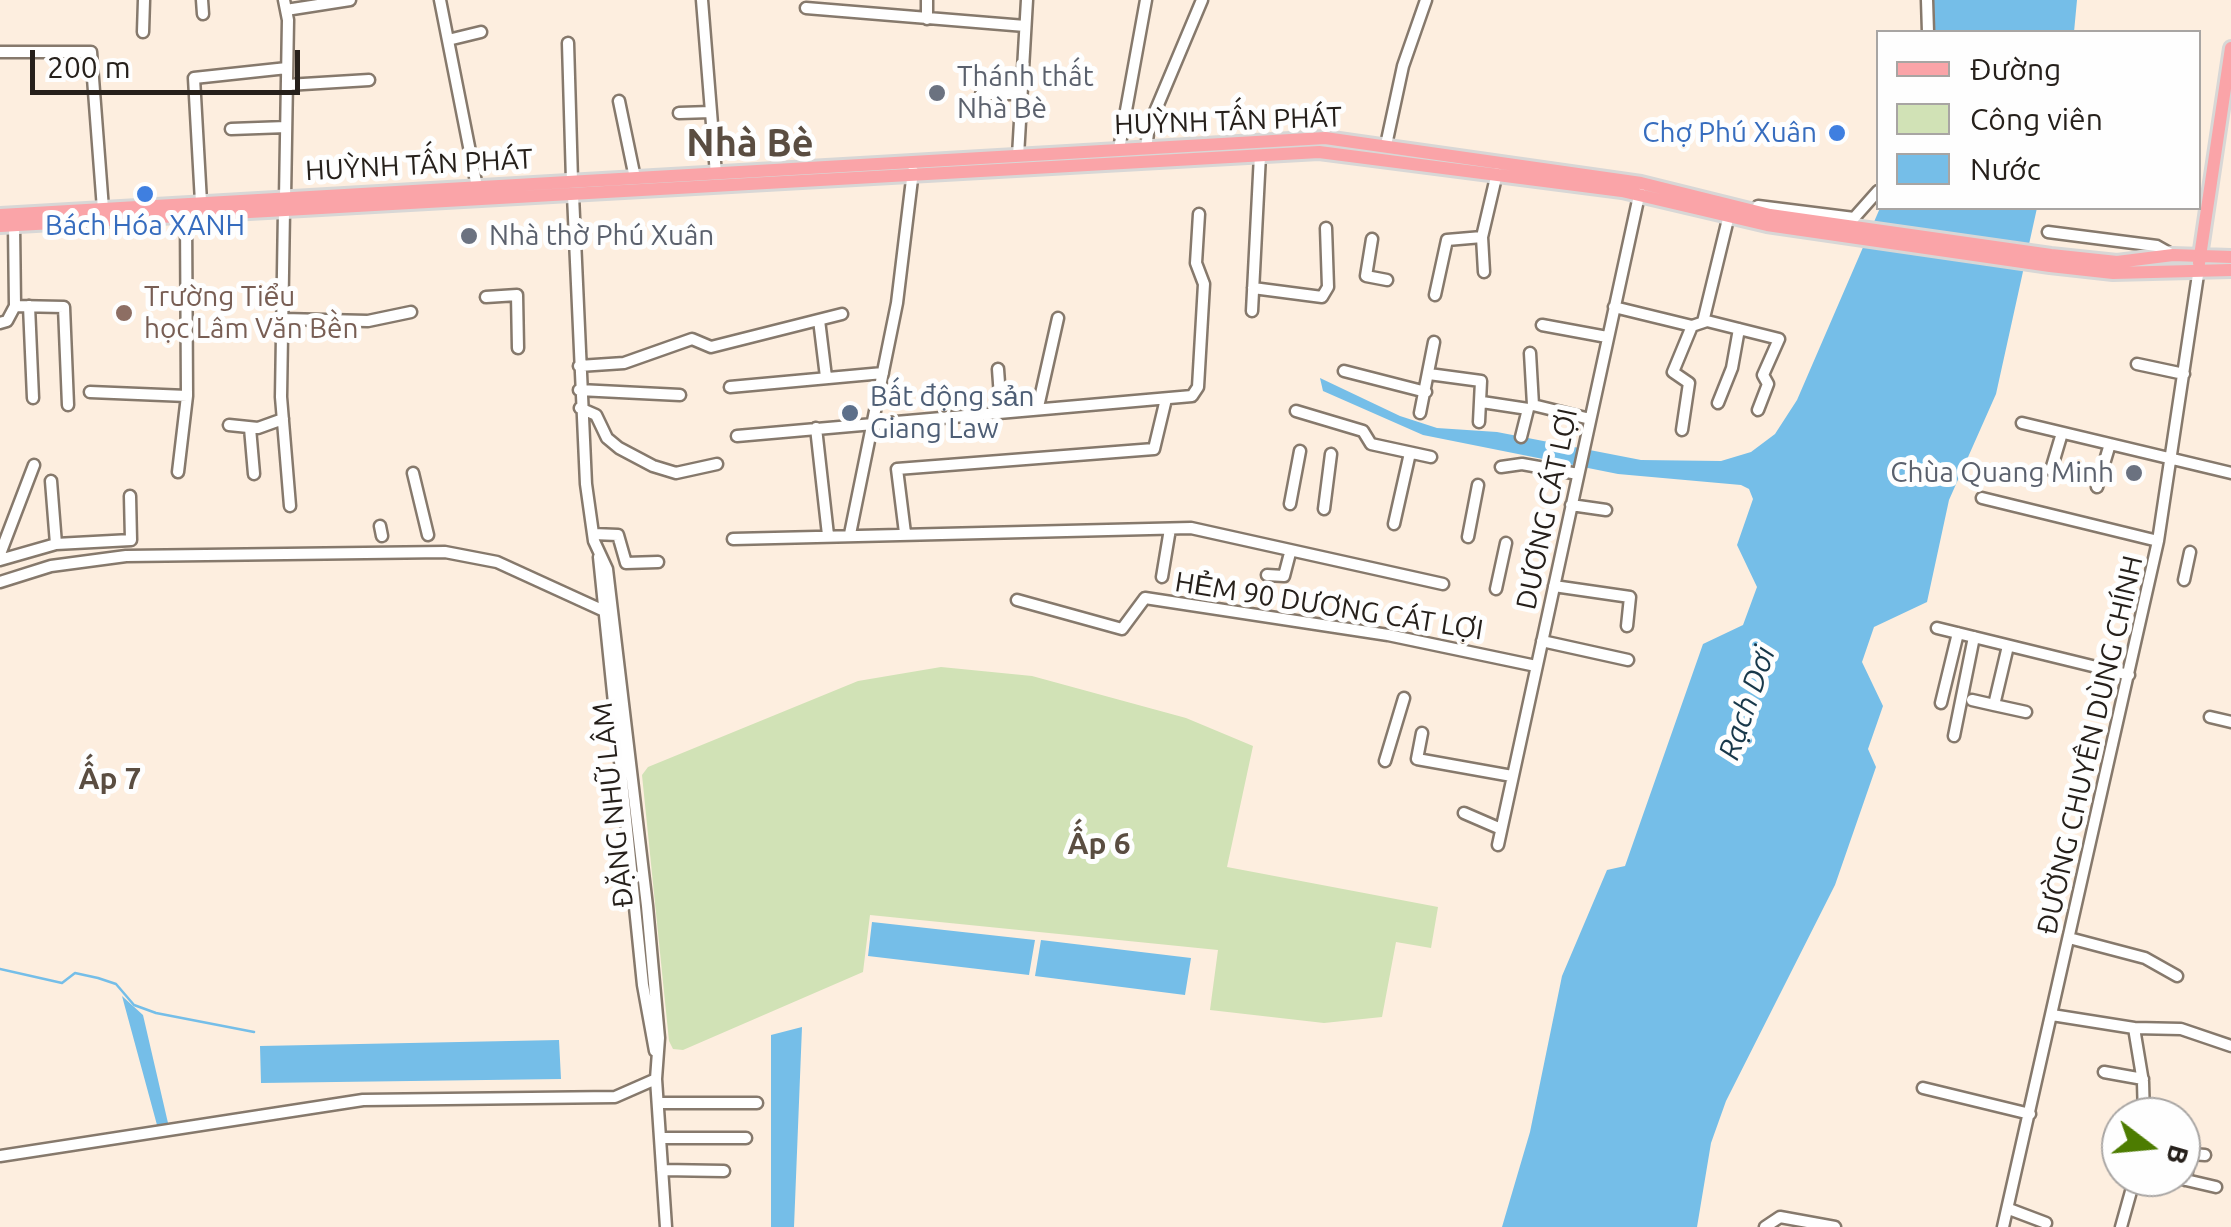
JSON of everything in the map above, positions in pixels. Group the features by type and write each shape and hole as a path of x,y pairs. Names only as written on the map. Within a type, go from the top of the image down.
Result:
{"main road":[{"path":"2200,262 2231,48"},
{"name":"HUỲNH TẤN PHÁT","path":"7,226 200,202 285,204 573,188 1324,138 1497,174 1640,189"},
{"name":"HUỲNH TẤN PHÁT","path":"0,215 103,209 186,216 477,187 573,188 634,178 1385,152 1640,189 1850,233 2050,260"},
{"path":"2050,260 2117,262 2173,255 2231,270"},
{"path":"2050,260 2113,273 2231,258"}],"street":[{"path":"143,32 144,0"},
{"path":"202,0 203,14"},
{"path":"290,506 283,419 282,319 285,5 350,0"},
{"path":"440,0 477,187"},
{"path":"702,0 716,174"},
{"path":"926,0 927,19"},
{"path":"1018,156 1027,0"},
{"path":"1119,149 1146,0"},
{"path":"1146,148 1148,126 1202,0"},
{"path":"1385,152 1403,66 1426,0"},
{"path":"1926,0 1928,30"},
{"path":"806,8 1025,26"},
{"path":"448,40 481,32"},
{"name":"ĐẶNG NHỮ LÂM","path":"568,43 580,408 593,534 608,569 647,906 659,1038 655,1052 666,1227"},
{"path":"0,52 91,52 103,209"},
{"path":"200,202 194,78 287,68"},
{"path":"287,85 369,80"},
{"path":"981,94 1022,94"},
{"path":"619,100 634,178"},
{"path":"680,113 711,112"},
{"path":"231,129 286,127"},
{"path":"1252,311 1260,155"},
{"path":"850,534 883,373 913,168"},
{"path":"1484,272 1482,237 1497,174"},
{"name":"DƯƠNG CÁT LỢI","path":"1498,845 1640,189"},
{"path":"1682,430 1689,383 1673,372 1698,324 1731,211 1739,202 1854,218 1876,192"},
{"path":"737,436 1196,394 1204,284 1196,263 1198,214"},
{"path":"178,472 187,396 186,216"},
{"path":"0,323 12,315 15,306 7,226"},
{"path":"1252,288 1322,297 1328,287 1326,228"},
{"path":"2048,232 2157,246 2173,255"},
{"path":"1434,295 1447,240 1482,237"},
{"path":"1372,239 1366,276 1387,280"},
{"name":"ĐƯỜNG CHUYÊN DÙNG CHÍNH","path":"2003,1227 2158,542 2174,460 2200,262"},
{"path":"486,297 517,295 518,348"},
{"path":"15,306 64,307 68,404"},
{"path":"29,306 33,398"},
{"path":"1614,306 1779,339 1763,375 1768,384 1758,410"},
{"path":"282,319 368,321 411,312"},
{"path":"579,366 624,363 692,339 711,347 842,314"},
{"path":"1038,407 1058,318"},
{"path":"818,320 826,377"},
{"path":"1542,325 1607,338"},
{"path":"1718,403 1732,368 1739,329"},
{"path":"1420,413 1434,342"},
{"path":"1530,353 1533,405 1590,419"},
{"path":"2137,364 2184,374"},
{"path":"998,368 1001,411"},
{"path":"1344,372 1426,392"},
{"path":"730,387 883,373"},
{"path":"1429,374 1481,381 1479,422"},
{"path":"580,390 680,395"},
{"path":"90,392 187,396"},
{"path":"905,533 897,469 1154,449 1166,399"},
{"path":"1482,402 1528,408 1521,437"},
{"path":"580,408 596,416 607,438 619,448 653,466 676,473 716,464"},
{"path":"1296,411 1363,431 1371,444 1432,457"},
{"path":"229,425 250,428 283,419"},
{"path":"2022,423 2231,473"},
{"path":"250,428 254,474"},
{"path":"816,428 828,535"},
{"path":"2051,470 2062,433"},
{"path":"2098,486 2110,444"},
{"path":"1290,504 1300,450"},
{"path":"1394,524 1410,452"},
{"path":"1324,509 1332,454"},
{"path":"0,557 34,464"},
{"path":"1502,467 1522,464 1579,472"},
{"path":"413,474 427,530"},
{"path":"50,481 56,544"},
{"path":"1468,537 1478,485"},
{"path":"0,557 56,544 130,540 130,496"},
{"path":"1982,498 2158,542"},
{"path":"1572,504 1606,510"},
{"path":"732,539 1192,528 1442,584"},
{"path":"1162,577 1170,529"},
{"path":"593,534 618,535 627,564 658,562"},
{"path":"1496,590 1506,544"},
{"path":"0,582 51,566 126,556 418,551 497,562 602,610"},
{"path":"2184,580 2190,552"},
{"path":"1267,574 1284,576 1290,553"},
{"name":"ĐẶNG NHỮ LÂM","path":"600,556 602,610 649,1039 655,1052"},
{"path":"1554,586 1630,597 1627,626"},
{"name":"HẺM 90 DƯƠNG CÁT LỢI","path":"1016,600 1122,629 1129,625 1138,603 1145,598 1388,634 1536,666"},
{"path":"1937,628 2129,675"},
{"path":"1941,703 1958,633"},
{"path":"1954,736 1974,637"},
{"path":"1542,641 1628,660"},
{"path":"1994,705 2008,646"},
{"path":"1385,761 1404,698"},
{"path":"1972,700 2026,712"},
{"path":"2210,717 2231,722"},
{"path":"1422,733 1417,760 1512,776"},
{"path":"1464,813 1501,829"},
{"path":"2069,938 2146,958 2177,976"},
{"path":"2052,1015 2134,1028 2180,1029 2231,1046"},
{"path":"2134,1028 2143,1097"},
{"path":"2104,1072 2143,1079"},
{"path":"0,1156 363,1100 615,1097 656,1078"},
{"path":"1924,1088 2030,1114"},
{"path":"658,1102 757,1103"},
{"path":"660,1138 746,1138"},
{"path":"662,1170 724,1171"},
{"path":"2201,1183 2216,1187"},
{"path":"2121,1227 2129,1197"},
{"path":"2009,1208 2046,1222"},
{"path":"1765,1227 1780,1217 1835,1227"}],"green space":[{"path":"941,667 1032,676 1186,718 1253,746 1227,867 1438,907 1431,948 1396,942 1382,1017 1324,1023 1210,1010 1218,950 870,915 863,972 683,1050 673,1049 669,1041 642,775 648,767 858,681"}],"water":[{"path":"1930,0 2077,0 2074,30 1934,30"},
{"name":"Rạch Dơi","path":"1879,210 2037,210 1996,394 1949,500 1927,602 1874,627 1862,662 1883,706 1868,749 1876,767 1835,885 1726,1101 1711,1143 1697,1227 1502,1227 1530,1132 1562,976 1607,870 1625,866 1703,644 1743,625 1757,587 1737,545 1753,499 1749,489 1741,485 1618,474 1423,435 1323,391 1320,378 1400,416 1437,428 1497,432 1641,460 1721,461 1751,452 1775,434 1797,400"},
{"path":"872,922 1035,940 1029,975 868,956"},
{"path":"1041,940 1191,958 1185,995 1035,976"},
{"path":"122,996 143,1015 168,1123 157,1125"},
{"path":"802,1027 794,1227 771,1227 771,1035"},
{"path":"559,1040 561,1079 261,1083 260,1046"}],"waterway":[{"path":"0,969 62,983 75,973 98,978 116,984 134,1005 156,1013 254,1032"}],"place":[{"name":"Thánh thất Nhà Bè","path":"937,93"},
{"name":"Chợ Phú Xuân","path":"1837,133"},
{"name":"Bách Hóa XANH","path":"145,194"},
{"name":"Nhà thờ Phú Xuân","path":"469,236"},
{"name":"Trường Tiểu học Lâm Văn Bền","path":"124,313"},
{"name":"Bất động sản Giang Law","path":"850,413"},
{"name":"Chùa Quang Minh","path":"2134,473"}],"district":[{"name":"Nhà Bè","path":"750,143"},
{"name":"Ấp 7","path":"110,779"},
{"name":"Ấp 6","path":"1099,844"}]}
